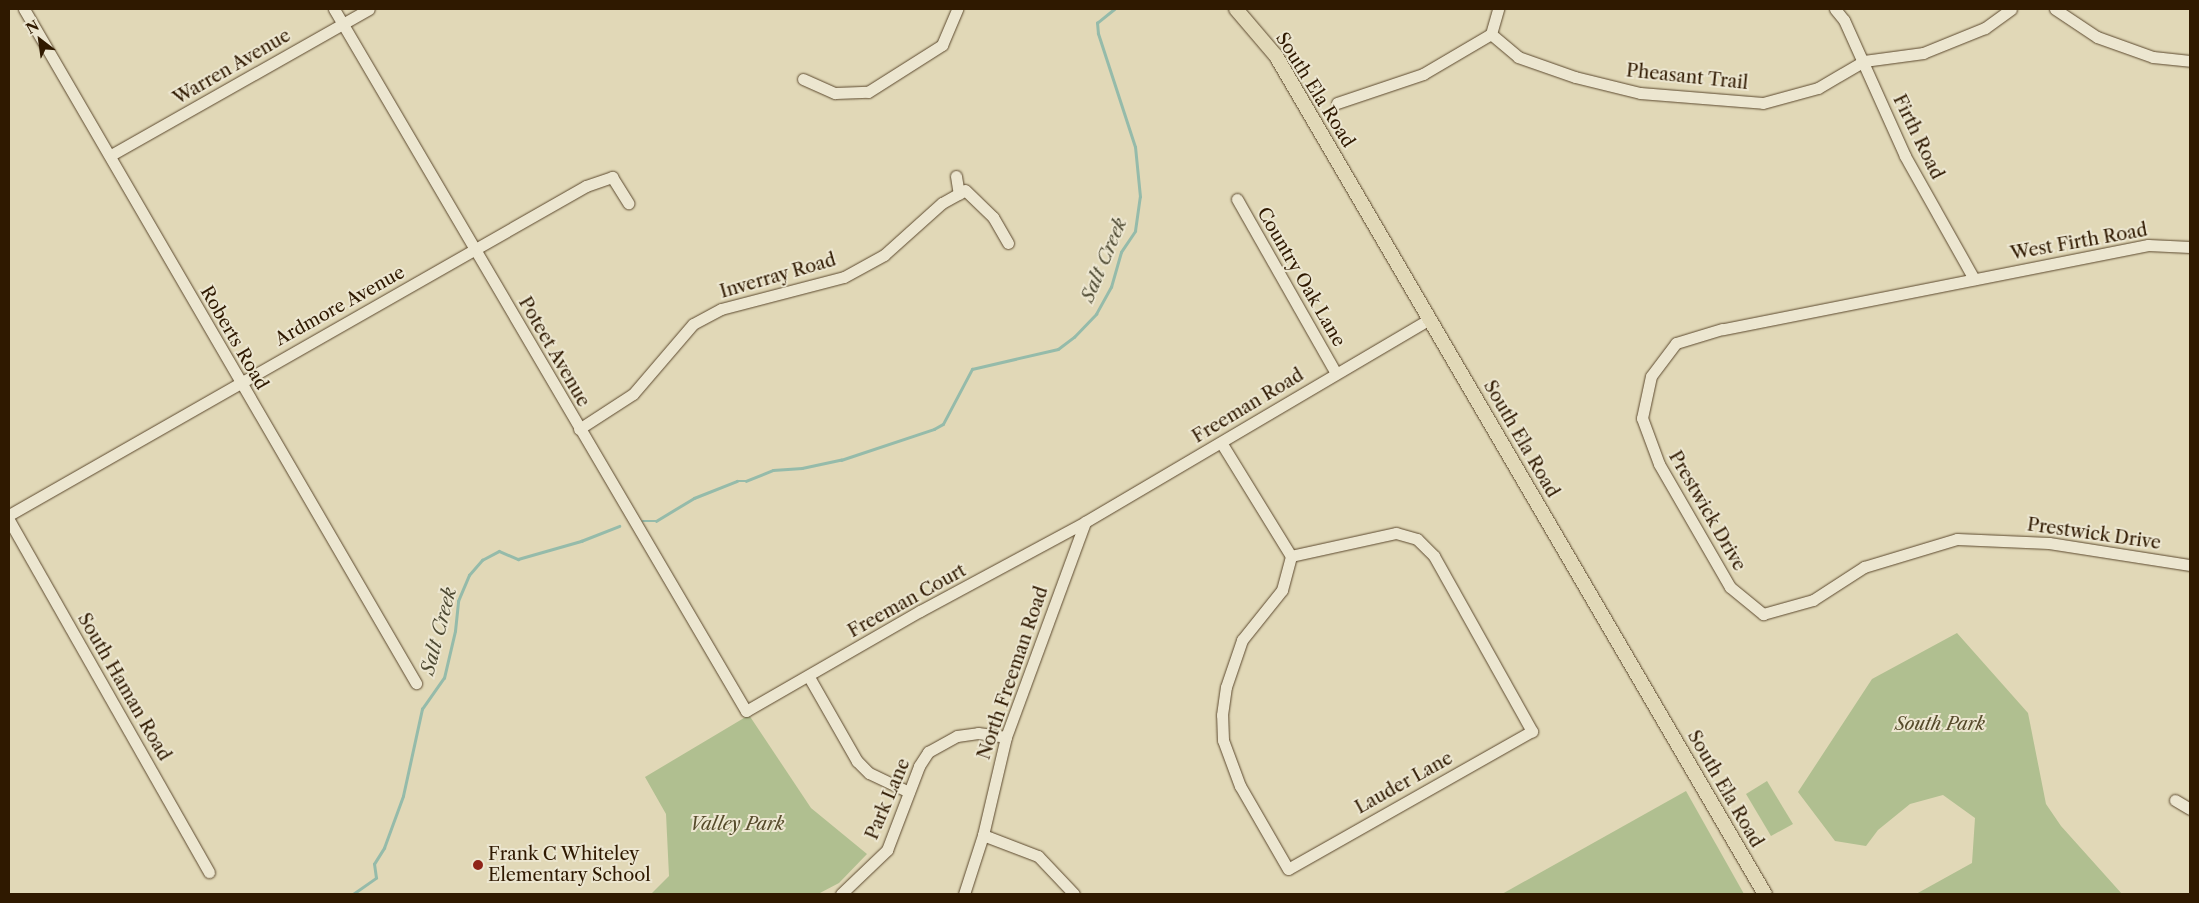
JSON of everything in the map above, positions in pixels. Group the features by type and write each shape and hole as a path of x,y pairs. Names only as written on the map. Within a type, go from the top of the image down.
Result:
{"main road":[{"name":"South Ela Road","path":"1236,9 1276,56 1765,894"}],"street":[{"name":"Roberts Road","path":"24,9 111,155 239,383 416,683"},
{"name":"Poteet Avenue","path":"334,9 746,711"},
{"name":"Warren Avenue","path":"111,155 370,9"},
{"path":"803,79 835,93 868,92 942,45 957,9"},
{"path":"1337,103 1423,74 1491,34 1498,9"},
{"name":"Firth Road","path":"1835,9 1844,20 1864,61 1905,156 1974,278"},
{"name":"Pheasant Trail","path":"1491,34 1518,57 1575,77 1640,93 1763,103 1818,88 1864,61 1923,54 1985,28 2011,9"},
{"path":"2055,9 2097,37 2153,57 2190,61"},
{"path":"956,176 959,194 965,190 993,217 1008,243"},
{"name":"Ardmore Avenue","path":"9,515 586,186 612,177 628,203"},
{"name":"Inverray Road","path":"579,429 633,394 693,324 720,309 844,278 884,255 942,203 959,194"},
{"name":"Country Oak Lane","path":"1237,199 1336,372"},
{"name":"West Firth Road","path":"1974,278 2148,245 2190,247"},
{"name":"Prestwick Drive","path":"1974,278 1722,329 1676,344 1651,376 1644,398 1644,429 1659,464 1730,587 1763,614 1812,600 1864,567 1957,539 2049,543 2190,565"},
{"name":"Freeman Road","path":"1085,522 1222,444 1336,372 1429,319"},
{"path":"1222,444 1291,556"},
{"name":"South Haman Road","path":"9,520 209,872"},
{"name":"Freeman Court","path":"746,711 920,611 1085,522"},
{"name":"North Freeman Road","path":"964,894 983,835 1006,737 1085,522"},
{"name":"Lauder Lane","path":"1396,533 1417,539 1434,556 1532,731 1288,869 1240,786 1224,740 1222,715 1226,687 1242,640 1282,590 1291,556 1396,533"},
{"path":"809,676 857,761 869,773 909,792"},
{"name":"Park Lane","path":"841,894 887,850 919,766 928,752 946,739 978,733 1006,737"},
{"path":"2175,800 2190,809"},
{"path":"983,835 1038,856 1074,894"}],"green space":[{"name":"South Park","path":"1957,633 2028,713 2046,804 2061,826 2122,894 1916,894 1972,863 1975,818 1943,795 1910,804 1878,830 1866,846 1835,841 1798,792 1872,679"},
{"name":"Valley Park","path":"749,715 811,808 867,854 839,883 818,894 651,894 669,876 666,814 645,777"},
{"path":"1767,781 1793,824 1771,836 1746,794"},
{"path":"1686,791 1744,894 1502,894"}],"waterway":[{"name":"Salt Creek","path":"643,521 656,521 694,498 737,481 746,481 773,470 802,468 841,460 934,429 943,424 972,369 1058,349 1074,337 1096,314 1111,287 1121,252 1135,231 1140,197 1135,147 1098,34 1097,23 1114,9"},
{"name":"Salt Creek","path":"353,894 376,878 374,864 384,848 403,796 422,709 444,678 455,631 458,601 469,575 482,560 499,551 518,559 581,541 619,526"}],"place":[{"name":"Frank C Whiteley Elementary School","path":"478,865"}]}
